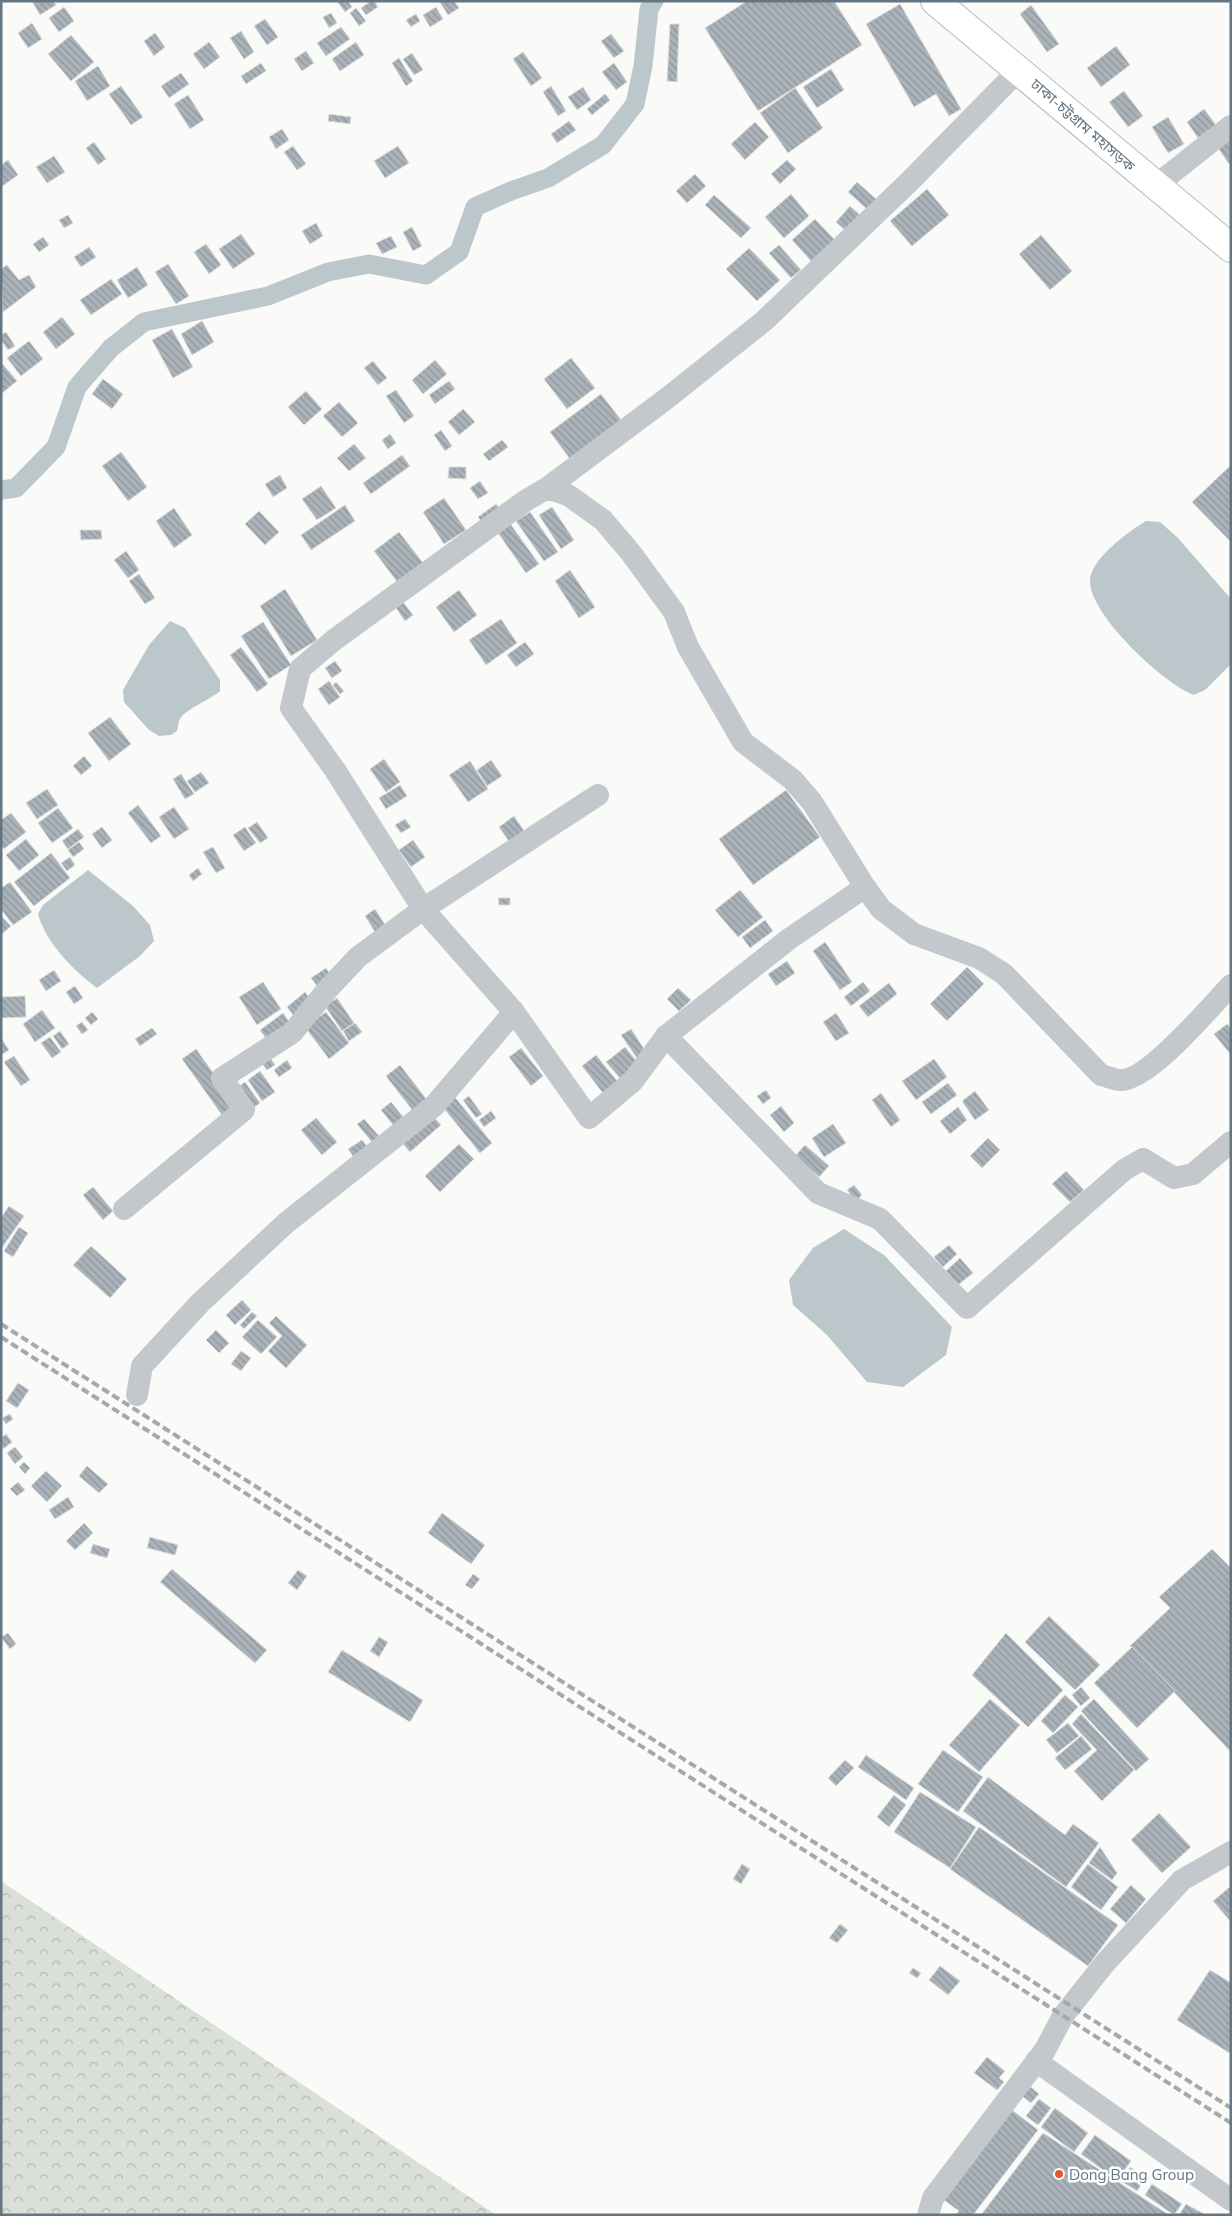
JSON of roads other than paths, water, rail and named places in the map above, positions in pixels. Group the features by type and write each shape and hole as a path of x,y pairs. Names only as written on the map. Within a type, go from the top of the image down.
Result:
{"highway":[{"name":"ঢাকা-চট্টগ্রাম মহাসড়ক","path":"935,1 1231,248"}],"street":[{"path":"865,887 789,939 666,1036 633,1081 589,1118 514,1012 423,908 335,770 291,708 300,669 398,594 651,411 764,321 909,182 1019,70"},
{"path":"1155,186 1231,126"},
{"path":"546,488 568,495 604,520 631,553 674,612 688,646 743,742 793,780 812,802 865,887 881,908 914,934 979,958 1004,974 1101,1075 1121,1080 1141,1074 1165,1055 1231,985"},
{"path":"124,1209 244,1110 222,1078 292,1033 327,990 358,957 423,908 598,795"},
{"path":"137,1395 142,1366 200,1303 286,1223 434,1106 514,1012"},
{"path":"666,1036 818,1193 880,1219 967,1308 1124,1170 1143,1159 1174,1178 1193,1174 1231,1142"},
{"path":"928,2215 933,2198 1045,2050 1070,2006 1105,1963 1182,1880 1231,1852"},
{"path":"1036,2061 1231,2200"}],"waterway":[{"path":"1,490 16,488 56,447 77,387 111,348 144,322 268,296 328,272 369,264 426,275 459,252 475,207 511,191 548,178 603,145 635,104 643,66 649,9 654,1"}],"railway":[{"path":"1,1324 1231,2108"},
{"path":"1,1337 1231,2123"}],"place":[{"name":"Dong Bang Group","path":"1059,2174"}]}
